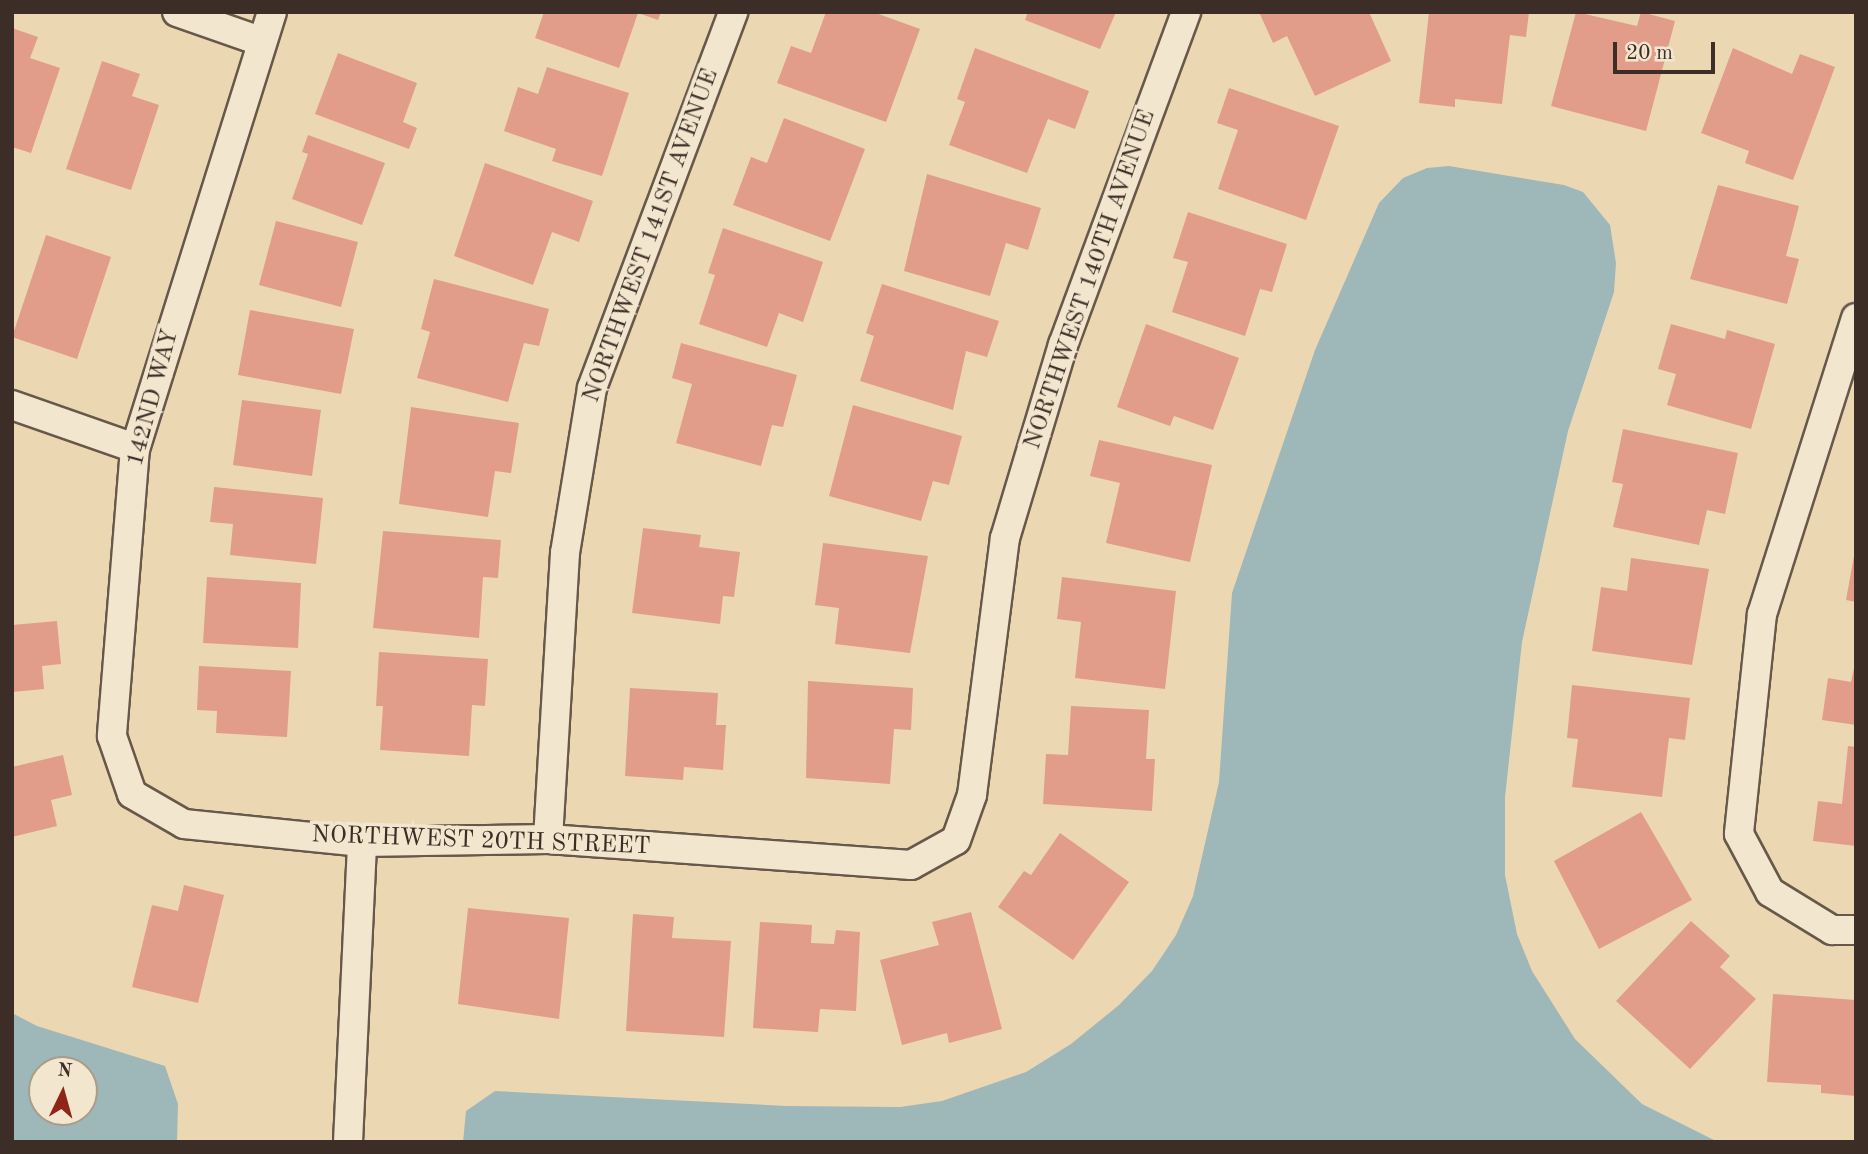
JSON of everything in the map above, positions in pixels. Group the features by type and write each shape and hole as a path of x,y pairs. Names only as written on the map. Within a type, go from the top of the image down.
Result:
{"street":[{"path":"177,12 260,41"},
{"name":"142ND WAY","path":"132,794 112,736 135,448 260,41 272,12"},
{"name":"NORTHWEST 141ST AVENUE","path":"548,839 565,553 593,388 733,12"},
{"name":"NORTHWEST 140TH AVENUE","path":"956,840 972,795 1005,538 1063,345 1186,12"},
{"path":"1856,318 1762,614 1739,834 1770,892 1832,930 1856,930"},
{"path":"12,405 135,448"},
{"name":"NORTHWEST 20TH STREET","path":"132,794 184,824 362,842 548,839 911,865 956,840"},
{"path":"348,1142 362,842"}],"water":[{"path":"1449,166 1564,185 1583,192 1610,225 1616,263 1614,292 1568,431 1522,642 1505,797 1505,875 1517,934 1532,971 1575,1039 1642,1104 1718,1142 463,1142 466,1111 495,1091 786,1106 900,1107 942,1101 1026,1072 1071,1044 1119,1005 1152,971 1176,935 1193,896 1219,782 1232,593 1315,350 1379,203 1403,178 1427,168"},
{"path":"12,1013 37,1026 165,1066 178,1104 177,1142 12,1142"}],"building":[{"path":"544,12 661,12 658,20 638,13 619,68 535,38"},
{"path":"826,12 873,12 920,29 886,122 777,83 791,46 811,53"},
{"path":"1028,12 1116,12 1100,49 1025,20"},
{"path":"1259,12 1369,12 1391,61 1315,96 1287,36 1273,43"},
{"path":"1429,12 1529,12 1526,37 1510,35 1502,104 1455,99 1455,107 1419,103"},
{"path":"1576,12 1637,26 1641,12 1675,21 1646,131 1551,106"},
{"path":"12,28 38,37 30,58 60,68 31,153 12,147"},
{"path":"975,48 1089,91 1075,129 1048,119 1027,173 949,145 965,102 957,99"},
{"path":"1733,48 1792,74 1800,54 1835,67 1793,180 1745,163 1749,151 1701,133"},
{"path":"338,53 417,83 403,122 417,128 409,149 315,114"},
{"path":"102,61 140,74 132,96 159,105 131,190 66,169"},
{"path":"547,67 629,93 602,176 552,161 556,149 504,131 518,87 538,94"},
{"path":"1229,88 1339,126 1306,220 1218,189 1238,130 1217,123"},
{"path":"784,118 865,149 830,241 733,205 751,157 767,163"},
{"path":"308,135 385,163 362,225 292,199 308,154 302,152"},
{"path":"485,163 593,201 579,242 552,232 533,285 454,256"},
{"path":"927,174 1041,208 1028,250 1006,243 990,296 904,271"},
{"path":"1718,185 1799,206 1786,256 1799,259 1787,304 1690,279"},
{"path":"1188,212 1287,244 1272,292 1260,289 1245,336 1172,312 1188,262 1173,258"},
{"path":"276,221 358,242 341,307 259,285"},
{"path":"723,228 823,262 803,322 779,313 767,347 699,324 715,275 708,273"},
{"path":"46,235 111,257 77,359 12,337"},
{"path":"434,279 549,309 539,346 524,343 508,402 417,378 430,332 421,329"},
{"path":"882,284 999,321 987,357 966,351 953,410 860,381 874,336 866,333"},
{"path":"250,310 354,329 341,394 238,375"},
{"path":"1146,324 1239,358 1213,430 1174,416 1170,426 1117,407"},
{"path":"1671,324 1725,339 1727,330 1775,344 1751,429 1667,405 1676,374 1658,369"},
{"path":"681,343 797,375 783,427 772,425 761,466 676,443 692,384 672,378"},
{"path":"242,400 321,410 312,476 233,465"},
{"path":"853,405 962,436 949,485 933,481 921,521 829,496"},
{"path":"411,407 519,423 511,473 495,471 488,517 399,504"},
{"path":"1623,429 1738,453 1725,514 1707,510 1699,545 1613,527 1623,484 1612,482"},
{"path":"1099,440 1212,465 1190,562 1106,543 1120,483 1090,476"},
{"path":"214,487 323,498 316,564 230,555 233,524 210,522"},
{"path":"643,528 701,535 699,547 740,552 734,597 723,596 720,624 632,613"},
{"path":"383,531 501,540 498,578 483,577 479,638 373,628"},
{"path":"823,543 928,556 910,653 835,644 839,608 815,605"},
{"path":"1854,556 1856,557 1856,602 1846,600"},
{"path":"1631,558 1709,569 1692,665 1592,651 1601,587 1627,591"},
{"path":"207,577 301,583 298,648 203,643"},
{"path":"1062,577 1176,591 1165,689 1075,678 1081,622 1057,619"},
{"path":"57,621 61,664 42,666 44,689 12,692 12,625"},
{"path":"379,652 488,659 485,706 472,705 469,756 380,750 383,706 376,706"},
{"path":"1856,659 1856,725 1822,720 1828,678 1851,682"},
{"path":"199,666 291,671 287,737 216,733 217,711 197,710"},
{"path":"808,681 913,688 911,730 894,729 890,784 806,778"},
{"path":"1572,685 1690,698 1685,740 1669,738 1662,797 1572,787 1578,739 1567,738"},
{"path":"630,688 718,693 716,725 726,725 723,770 684,767 683,780 625,776"},
{"path":"1071,706 1149,710 1146,759 1155,759 1152,811 1043,804 1046,754 1068,755"},
{"path":"1848,746 1856,747 1856,846 1813,841 1818,801 1842,804"},
{"path":"63,755 72,795 51,800 57,826 12,837 12,767"},
{"path":"1641,812 1692,900 1599,949 1554,861"},
{"path":"1060,833 1129,882 1073,960 998,907 1024,871 1031,875"},
{"path":"184,885 224,895 198,1003 132,987 152,905 178,911"},
{"path":"468,908 569,918 559,1019 458,1004"},
{"path":"971,912 1002,1029 949,1043 947,1033 902,1045 880,960 939,945 932,922"},
{"path":"633,914 674,917 672,938 731,941 724,1037 626,1031"},
{"path":"1691,921 1730,956 1720,967 1756,999 1690,1069 1616,1001"},
{"path":"760,922 812,925 811,943 834,944 836,930 860,932 856,1011 820,1009 818,1032 753,1028"},
{"path":"1773,994 1856,1000 1856,1096 1821,1093 1821,1085 1767,1082"}]}
